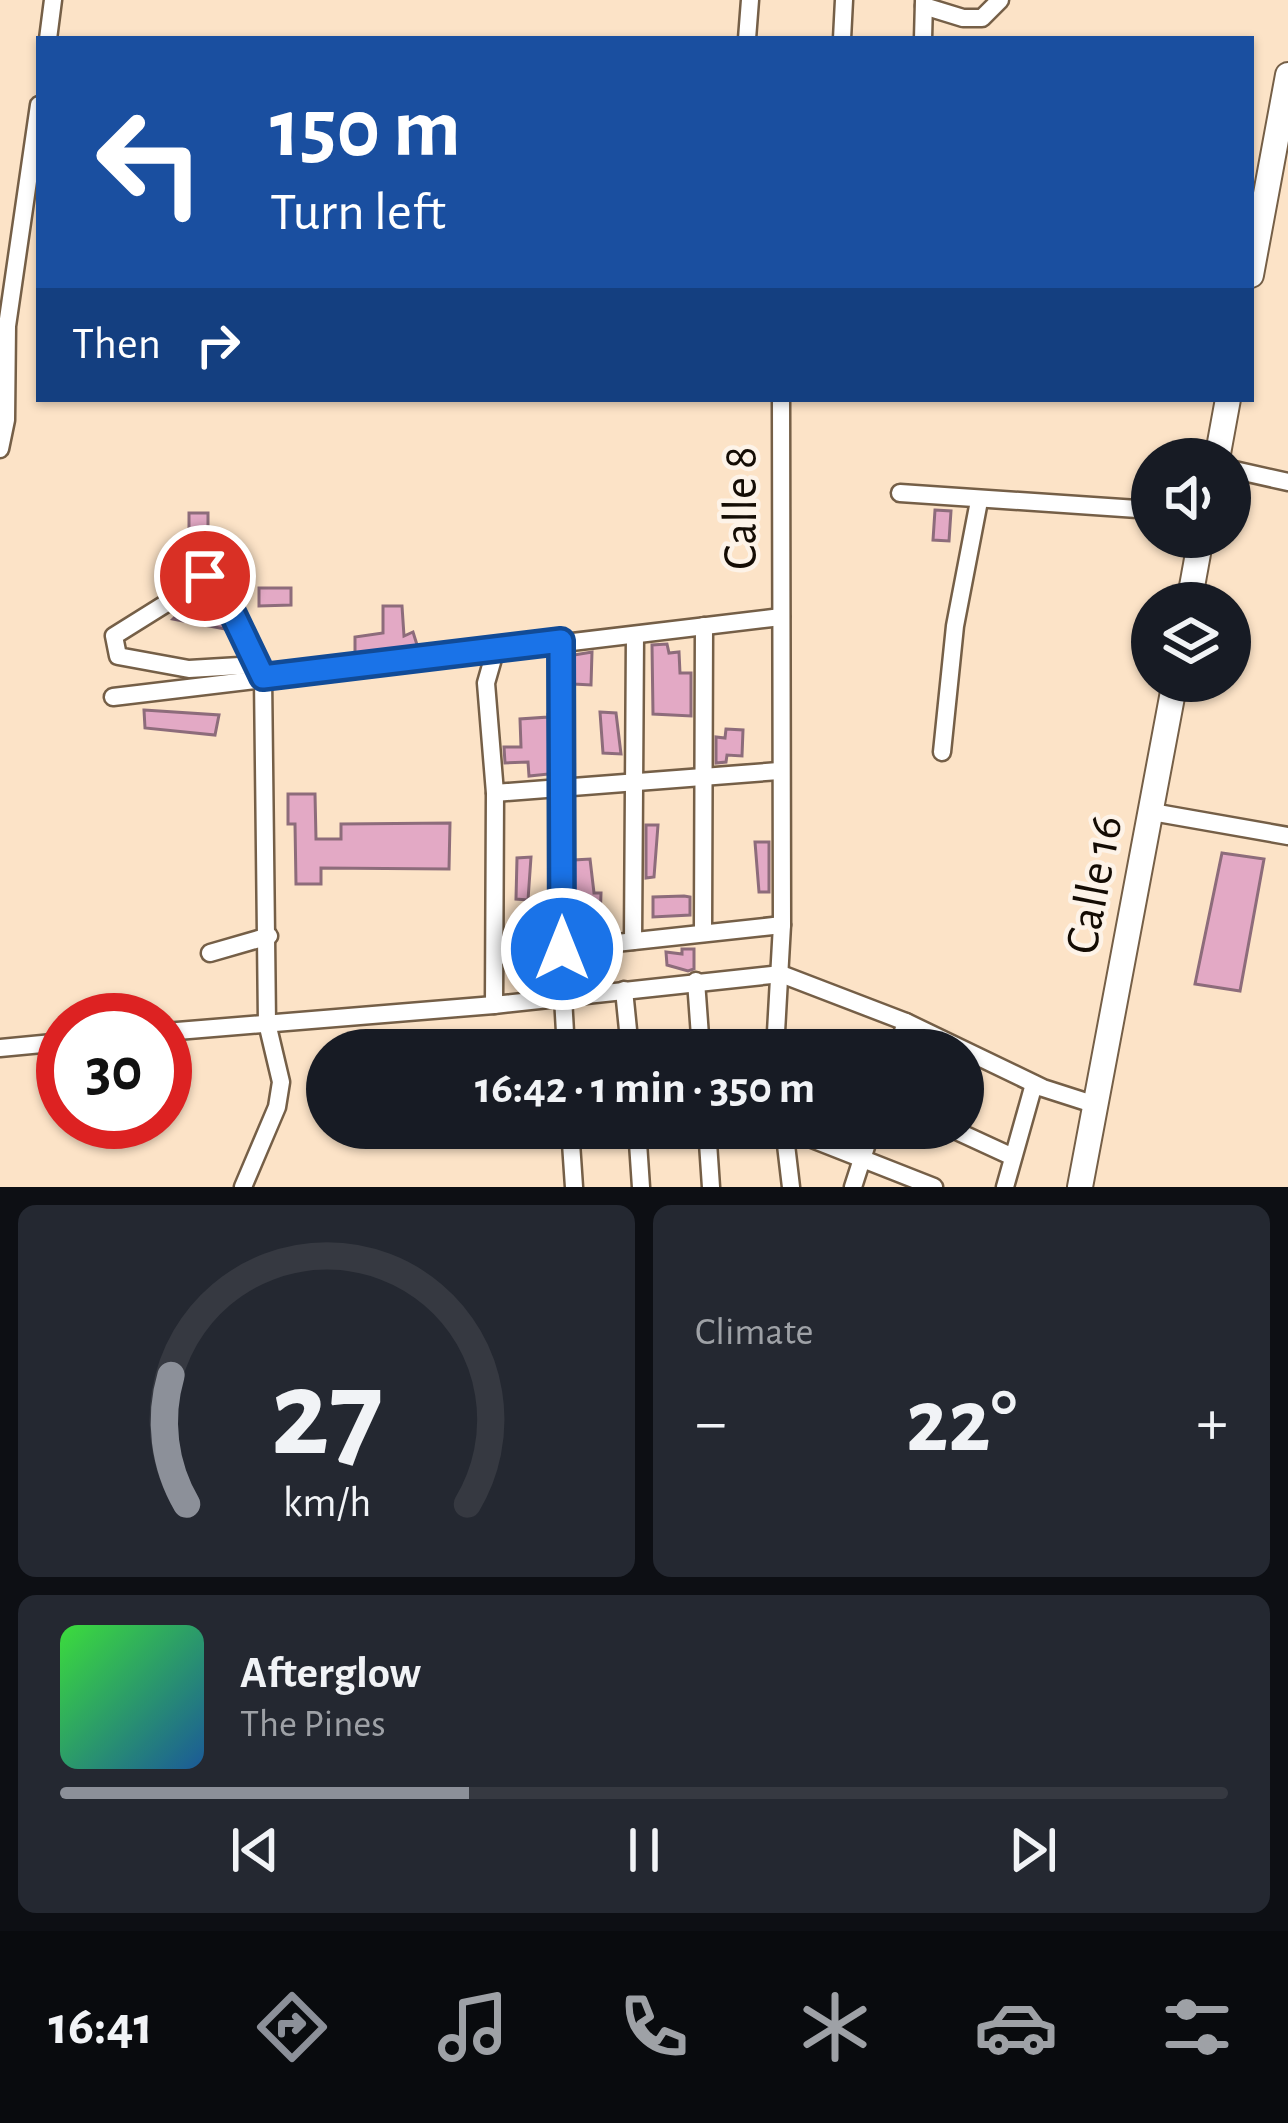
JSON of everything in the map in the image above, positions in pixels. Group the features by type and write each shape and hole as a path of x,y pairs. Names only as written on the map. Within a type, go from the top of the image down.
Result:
{"highway":[{"path":"1254,259 1288,74"},
{"path":"1220,438 1227,402"},
{"name":"Calle 16","path":"1080,1187 1171,702"}],"street":[{"path":"48,36 53,0"},
{"path":"747,36 750,0"},
{"path":"842,36 844,0"},
{"path":"923,36 924,3 963,18 982,18 1000,0"},
{"path":"2,438 7,326 36,126"},
{"name":"Calle 8","path":"779,1029 782,402"},
{"path":"1251,474 1288,482"},
{"path":"900,493 1131,509"},
{"path":"942,752 955,626 979,501"},
{"path":"243,1187 277,1107 281,1082 267,1022 269,936 260,671 218,583 210,576 114,636 118,656 189,669 260,671"},
{"path":"113,697 260,671 782,616"},
{"path":"704,626 704,933"},
{"path":"634,940 635,635"},
{"path":"561,641 562,949"},
{"path":"494,1006 495,793 486,683 496,648"},
{"path":"495,793 779,771"},
{"path":"1152,812 1288,836"},
{"path":"497,956 782,925"},
{"path":"210,953 269,936"},
{"path":"192,1029 494,1006 781,974 906,1022 1046,1089 1096,1105"},
{"path":"696,981 699,1029"},
{"path":"625,990 628,1029"},
{"path":"562,997 564,1029"},
{"path":"904,1029 906,1022"},
{"path":"0,1048 36,1045"},
{"path":"1005,1187 1013,1157 1046,1089"},
{"path":"984,1144 1013,1157"},
{"path":"571,1149 574,1187"},
{"path":"638,1149 641,1187"},
{"path":"708,1149 711,1187"},
{"path":"786,1149 791,1187"},
{"path":"843,1149 934,1187"},
{"path":"854,1187 865,1149"}],"building":[{"path":"935,510 951,511 949,541 933,540"},
{"path":"189,513 208,513 208,545 203,545 207,564 187,572 183,549 189,548"},
{"path":"259,588 291,588 291,605 259,606"},
{"path":"186,606 216,609 225,629 173,619"},
{"path":"383,606 402,606 404,636 413,632 418,648 355,655 355,637 383,633"},
{"path":"667,644 669,653 679,652 680,673 691,673 691,716 653,714 652,645"},
{"path":"592,652 591,685 574,684 574,655"},
{"path":"144,710 219,715 215,735 145,728"},
{"path":"600,712 616,713 621,754 603,753"},
{"path":"548,713 549,774 529,776 528,762 505,763 504,747 521,747 520,719 548,717"},
{"path":"726,729 743,730 742,756 727,755 726,762 716,763 716,737 725,738"},
{"path":"288,794 315,794 316,839 341,839 341,824 450,823 449,869 321,868 321,884 296,884 295,824 288,824"},
{"path":"646,825 658,825 654,877 646,878"},
{"path":"755,842 769,842 769,892 759,892"},
{"path":"1222,853 1264,859 1240,991 1195,984"},
{"path":"531,857 528,900 516,899 517,858"},
{"path":"590,859 594,893 601,893 600,922 587,923 587,915 575,916 574,860"},
{"path":"653,897 690,897 690,915 653,917"},
{"path":"682,949 694,949 694,969 667,965 666,952 682,954"}],"route":[{"path":"205,576 218,583 263,677 561,641 562,949"}]}
